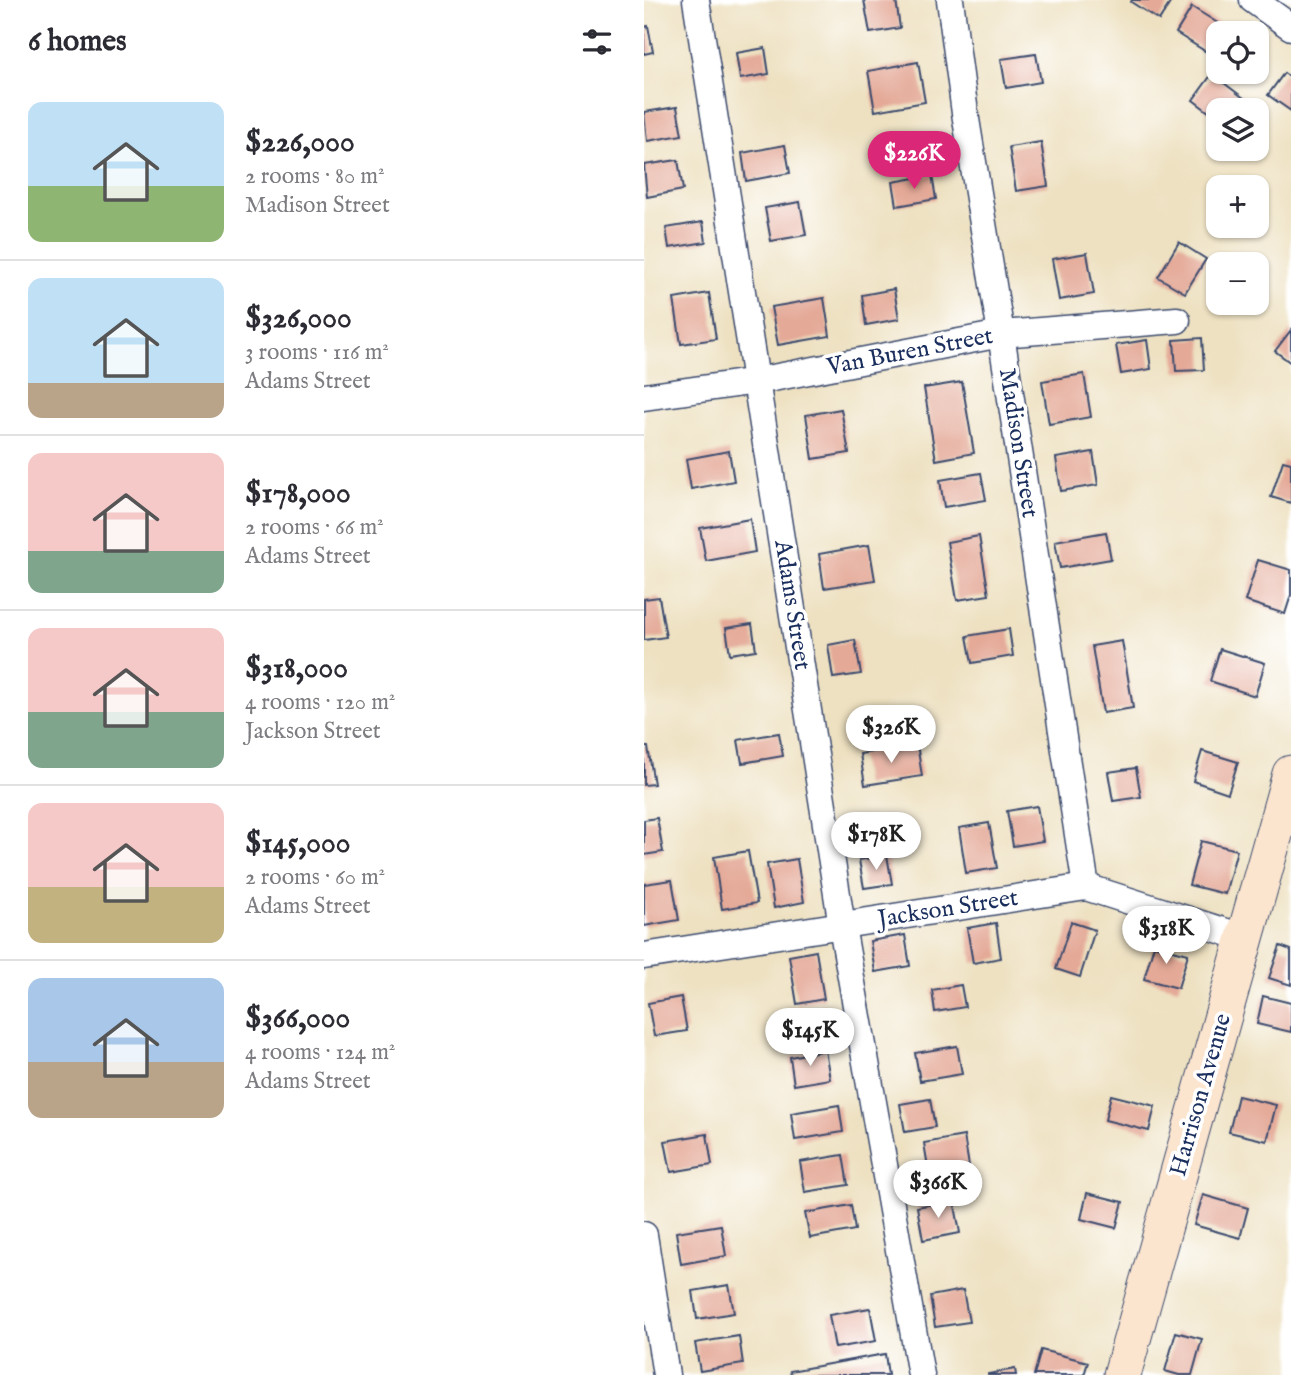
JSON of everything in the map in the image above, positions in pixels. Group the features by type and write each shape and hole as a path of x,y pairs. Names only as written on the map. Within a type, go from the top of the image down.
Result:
{"street":[{"name":"Adams Street","path":"696,0 842,926 921,1375"},
{"name":"Madison Street","path":"950,0 965,113 1086,887"},
{"path":"1253,0 1291,27"},
{"name":"Van Buren Street","path":"644,397 757,381 1001,334 1177,320"},
{"name":"Harrison Avenue","path":"1122,1375 1291,774"},
{"name":"Jackson Street","path":"644,956 1086,887 1245,938"},
{"path":"644,1235 666,1375"}],"building":[{"path":"864,0 896,0 900,28 870,33"},
{"path":"1172,0 1159,20 1131,2"},
{"path":"1192,7 1215,21 1206,21 1205,51 1176,33"},
{"path":"648,26 653,52 644,54 644,27"},
{"path":"765,48 769,74 740,79 736,53"},
{"path":"1036,54 1041,82 1006,88 1001,59"},
{"path":"918,62 925,102 875,111 868,71"},
{"path":"1284,73 1291,78 1291,111 1268,95"},
{"path":"1206,82 1225,84 1244,98 1206,98 1206,110 1193,100"},
{"path":"677,107 682,135 647,141 644,112"},
{"path":"1041,142 1048,186 1016,191 1009,147"},
{"path":"785,145 790,173 746,181 742,153"},
{"path":"678,160 683,190 647,197 644,165"},
{"path":"932,175 936,199 897,206 893,182"},
{"path":"800,202 806,235 771,241 765,208"},
{"path":"703,222 706,242 669,248 666,228"},
{"path":"1179,242 1206,259 1185,293 1158,277"},
{"path":"1087,253 1094,294 1059,300 1052,259"},
{"path":"894,289 899,319 866,325 862,295"},
{"path":"709,293 716,339 681,344 674,299"},
{"path":"824,298 830,336 778,345 771,307"},
{"path":"1291,330 1291,363 1275,351"},
{"path":"1202,338 1204,370 1176,371 1174,340"},
{"path":"1147,340 1151,369 1121,374 1116,345"},
{"path":"1084,374 1091,417 1049,424 1042,381"},
{"path":"962,382 974,453 936,460 924,388"},
{"path":"841,409 849,453 813,459 806,415"},
{"path":"729,451 734,481 691,489 686,459"},
{"path":"1093,452 1098,485 1061,491 1056,458"},
{"path":"1283,461 1291,463 1291,503 1271,497"},
{"path":"981,473 986,500 944,507 940,480"},
{"path":"750,519 755,552 706,561 700,528"},
{"path":"1106,532 1111,559 1060,568 1055,541"},
{"path":"979,536 989,595 957,600 947,542"},
{"path":"869,545 875,580 824,588 819,554"},
{"path":"1258,560 1291,570 1291,595 1285,614 1245,601"},
{"path":"659,597 666,637 644,640 644,599"},
{"path":"752,624 756,650 730,654 726,628"},
{"path":"1009,629 1013,656 972,663 967,636"},
{"path":"855,640 861,674 833,678 828,645"},
{"path":"1122,641 1133,708 1103,713 1092,646"},
{"path":"1220,649 1265,663 1255,696 1210,681"},
{"path":"779,733 783,756 742,763 738,740"},
{"path":"917,744 922,776 865,785 860,754"},
{"path":"644,747 648,747 654,784 644,785"},
{"path":"1202,751 1238,762 1228,793 1193,781"},
{"path":"1136,768 1141,797 1113,801 1108,772"},
{"path":"1037,806 1043,841 1013,846 1007,811"},
{"path":"657,818 663,852 644,855 644,820"},
{"path":"989,823 997,868 966,873 959,828"},
{"path":"1201,841 1237,850 1225,894 1189,885"},
{"path":"748,851 757,903 722,909 714,857"},
{"path":"887,855 892,884 864,888 859,860"},
{"path":"797,859 804,902 774,908 767,864"},
{"path":"672,880 679,920 644,926 644,884"},
{"path":"1071,922 1095,930 1080,977 1056,969"},
{"path":"996,923 1001,958 973,963 967,928"},
{"path":"905,935 910,966 875,972 870,941"},
{"path":"1154,945 1188,954 1178,988 1144,979"},
{"path":"1280,946 1291,950 1291,985 1269,978"},
{"path":"816,951 824,999 797,1004 789,956"},
{"path":"961,985 965,1007 935,1012 932,990"},
{"path":"1263,996 1291,1003 1291,1032 1257,1024"},
{"path":"681,997 687,1031 654,1036 648,1003"},
{"path":"957,1046 962,1074 920,1081 915,1053"},
{"path":"825,1050 830,1079 794,1085 790,1057"},
{"path":"1111,1095 1155,1106 1149,1131 1105,1120"},
{"path":"1238,1096 1276,1105 1267,1141 1229,1132"},
{"path":"930,1099 935,1127 905,1132 900,1104"},
{"path":"839,1105 843,1132 795,1140 791,1113"},
{"path":"707,1134 712,1165 671,1172 665,1141"},
{"path":"964,1136 969,1166 929,1173 924,1143"},
{"path":"843,1155 848,1185 805,1192 800,1162"},
{"path":"1087,1193 1123,1202 1116,1228 1081,1219"},
{"path":"1203,1195 1248,1208 1240,1238 1194,1225"},
{"path":"954,1200 960,1233 923,1240 917,1207"},
{"path":"851,1205 855,1230 810,1238 805,1213"},
{"path":"721,1225 726,1256 681,1264 676,1232"},
{"path":"729,1285 734,1313 697,1319 693,1291"},
{"path":"963,1290 969,1322 935,1327 930,1296"},
{"path":"870,1308 876,1341 835,1348 829,1315"},
{"path":"1176,1332 1202,1339 1192,1375 1165,1371"},
{"path":"739,1336 743,1364 700,1371 695,1343"},
{"path":"1041,1350 1088,1362 1084,1375 1034,1375"},
{"path":"885,1354 888,1375 791,1375 790,1371"},
{"path":"1015,1369 1016,1375 988,1375 988,1374"}]}
